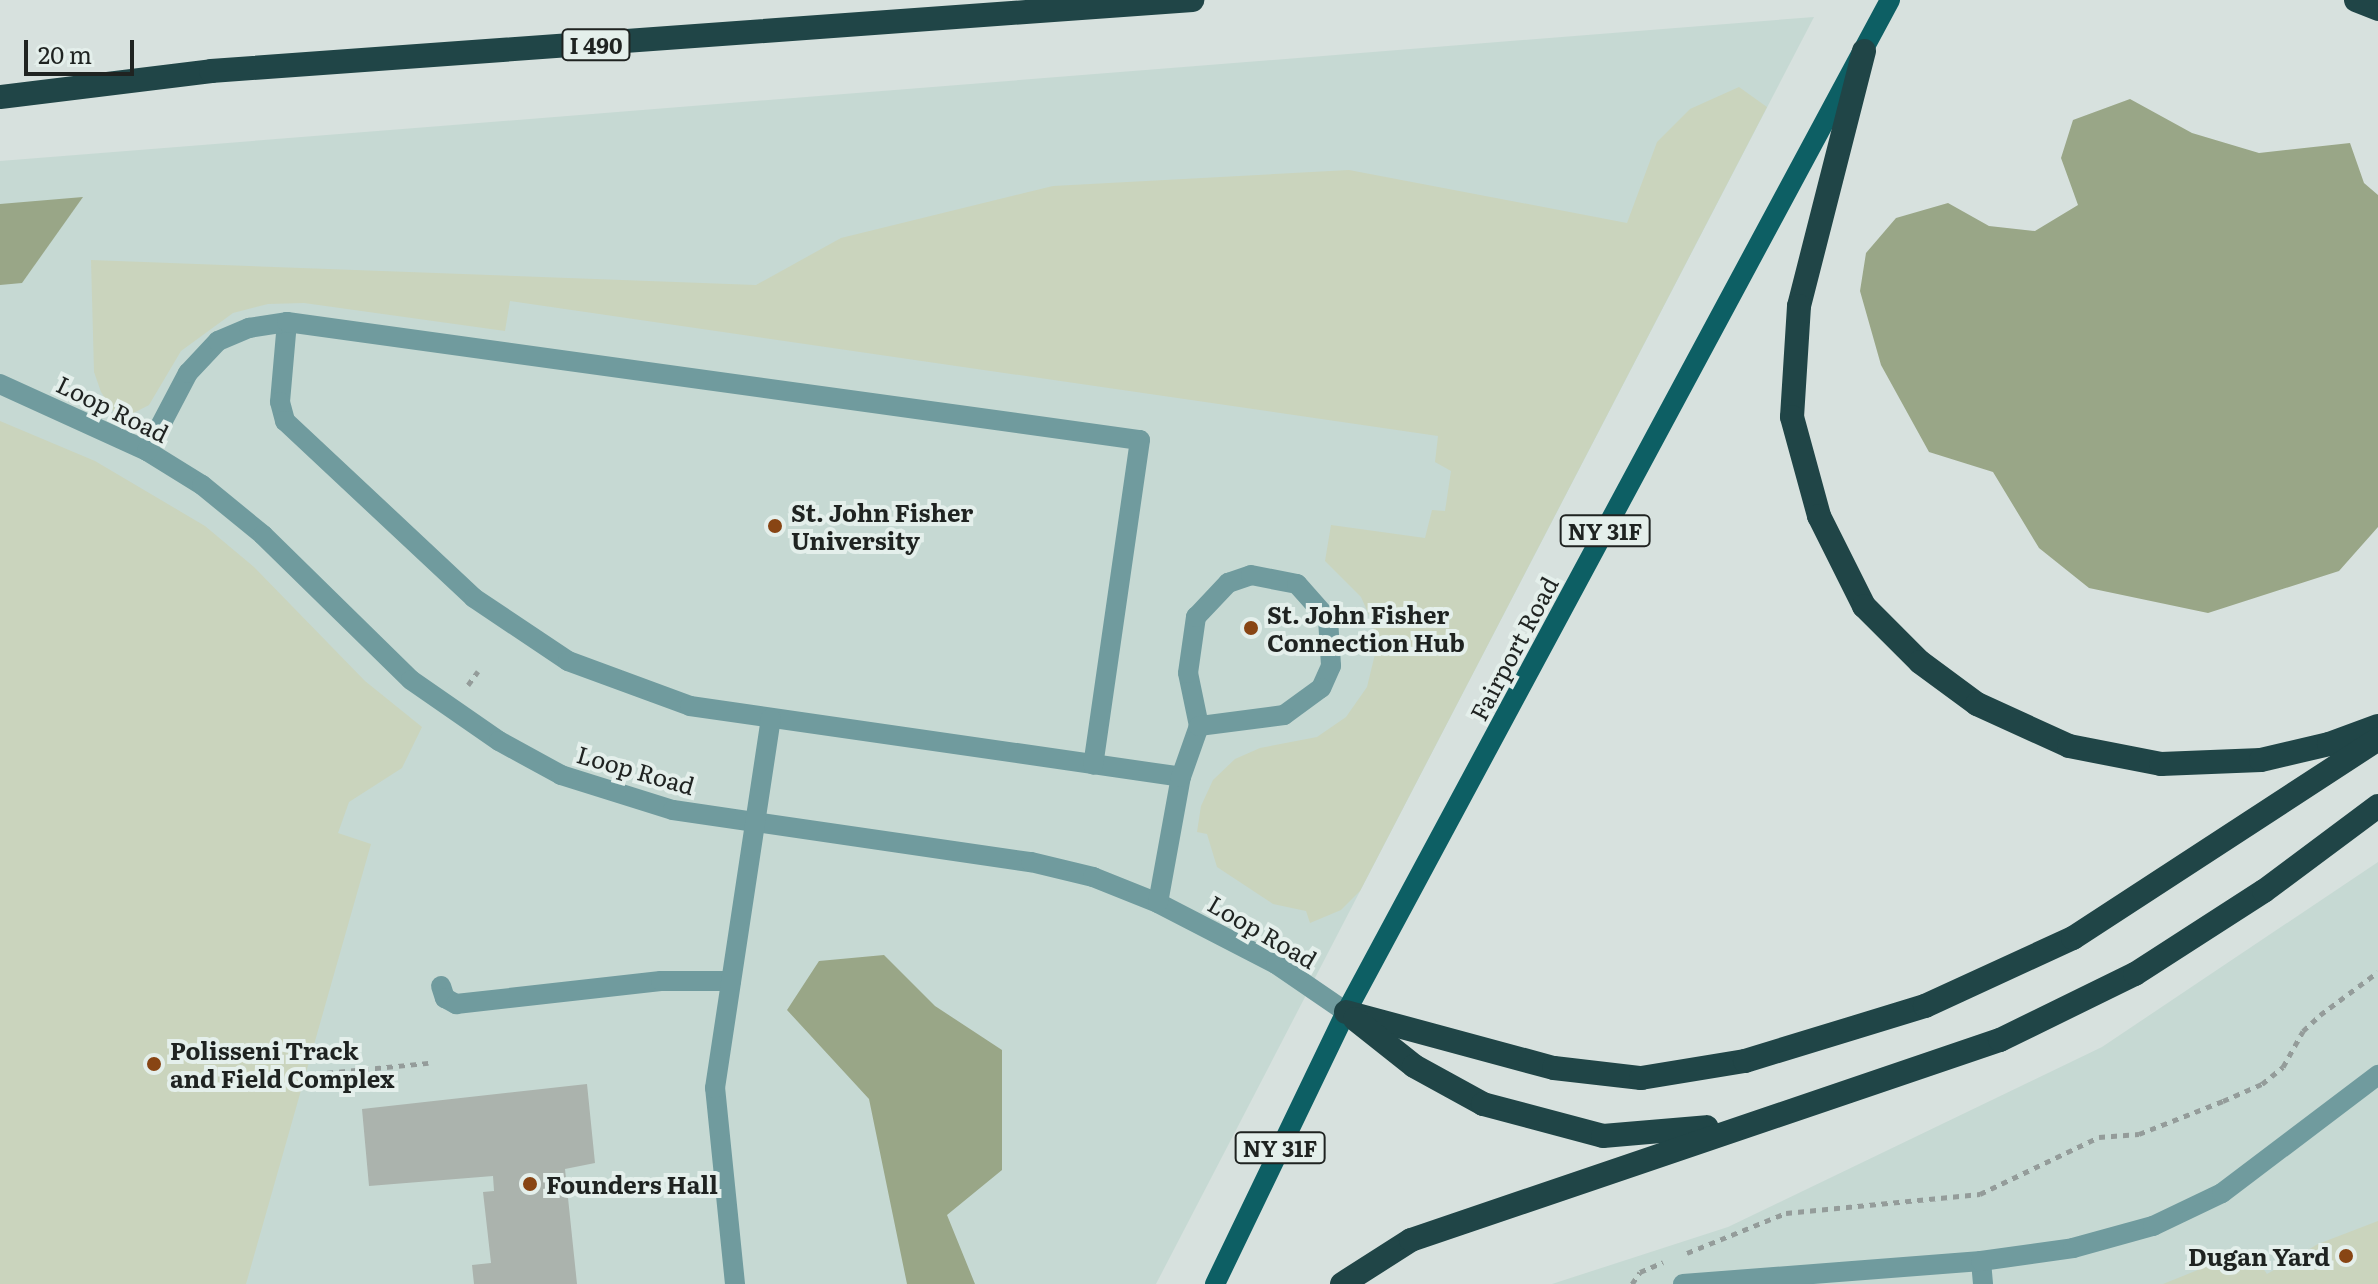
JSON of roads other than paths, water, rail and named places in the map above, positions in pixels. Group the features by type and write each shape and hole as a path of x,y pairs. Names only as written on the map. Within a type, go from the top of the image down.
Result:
{"highway":[{"name":"I 490","path":"0,97 211,71 1192,0"},
{"path":"2356,0 2378,9"},
{"path":"1864,51 1799,306 1792,417 1819,516 1864,606 1920,662 1977,704 2069,746 2161,764 2261,760 2329,744 2378,726"},
{"path":"1346,1012 1554,1068 1641,1078 1745,1061 1925,1006 2073,938 2378,739"},
{"path":"1342,1284 1411,1240 1742,1124 2000,1040 2121,981 2264,891 2378,806"},
{"path":"1346,1012 1414,1066 1483,1104 1603,1136 1742,1124"}],"main road":[{"name":"Fairport Road","path":"1215,1284 1346,1012 1890,0"}],"street":[{"path":"287,322 280,402 285,421 474,598 568,661 625,686 690,706 1181,777"},
{"path":"147,451 188,373 218,341 249,328 287,322 1140,440 1093,765"},
{"name":"Loop Road","path":"0,384 147,451 202,485 263,535 411,680 499,741 561,775 618,796 755,823 1031,862 1093,877 1158,903 1276,964 1346,1012"},
{"path":"1158,903 1181,777 1199,726 1188,673 1190,640 1196,617 1210,597 1251,575 1297,584 1328,619 1331,666 1321,688 1284,715 1199,726"},
{"path":"735,1284 715,1088 771,718"},
{"path":"441,986 445,998 456,1004 686,979 731,981"},
{"path":"1683,1284 1981,1261 2073,1248 2153,1226 2222,1193 2378,1075"},
{"path":"1981,1261 1983,1284"}],"place":[{"name":"St. John Fisher University","path":"775,526"},
{"name":"St. John Fisher Connection Hub","path":"1251,628"},
{"name":"Polisseni Track and Field Complex","path":"154,1064"},
{"name":"Founders Hall","path":"530,1184"},
{"name":"Dugan Yard","path":"2346,1256"}]}
